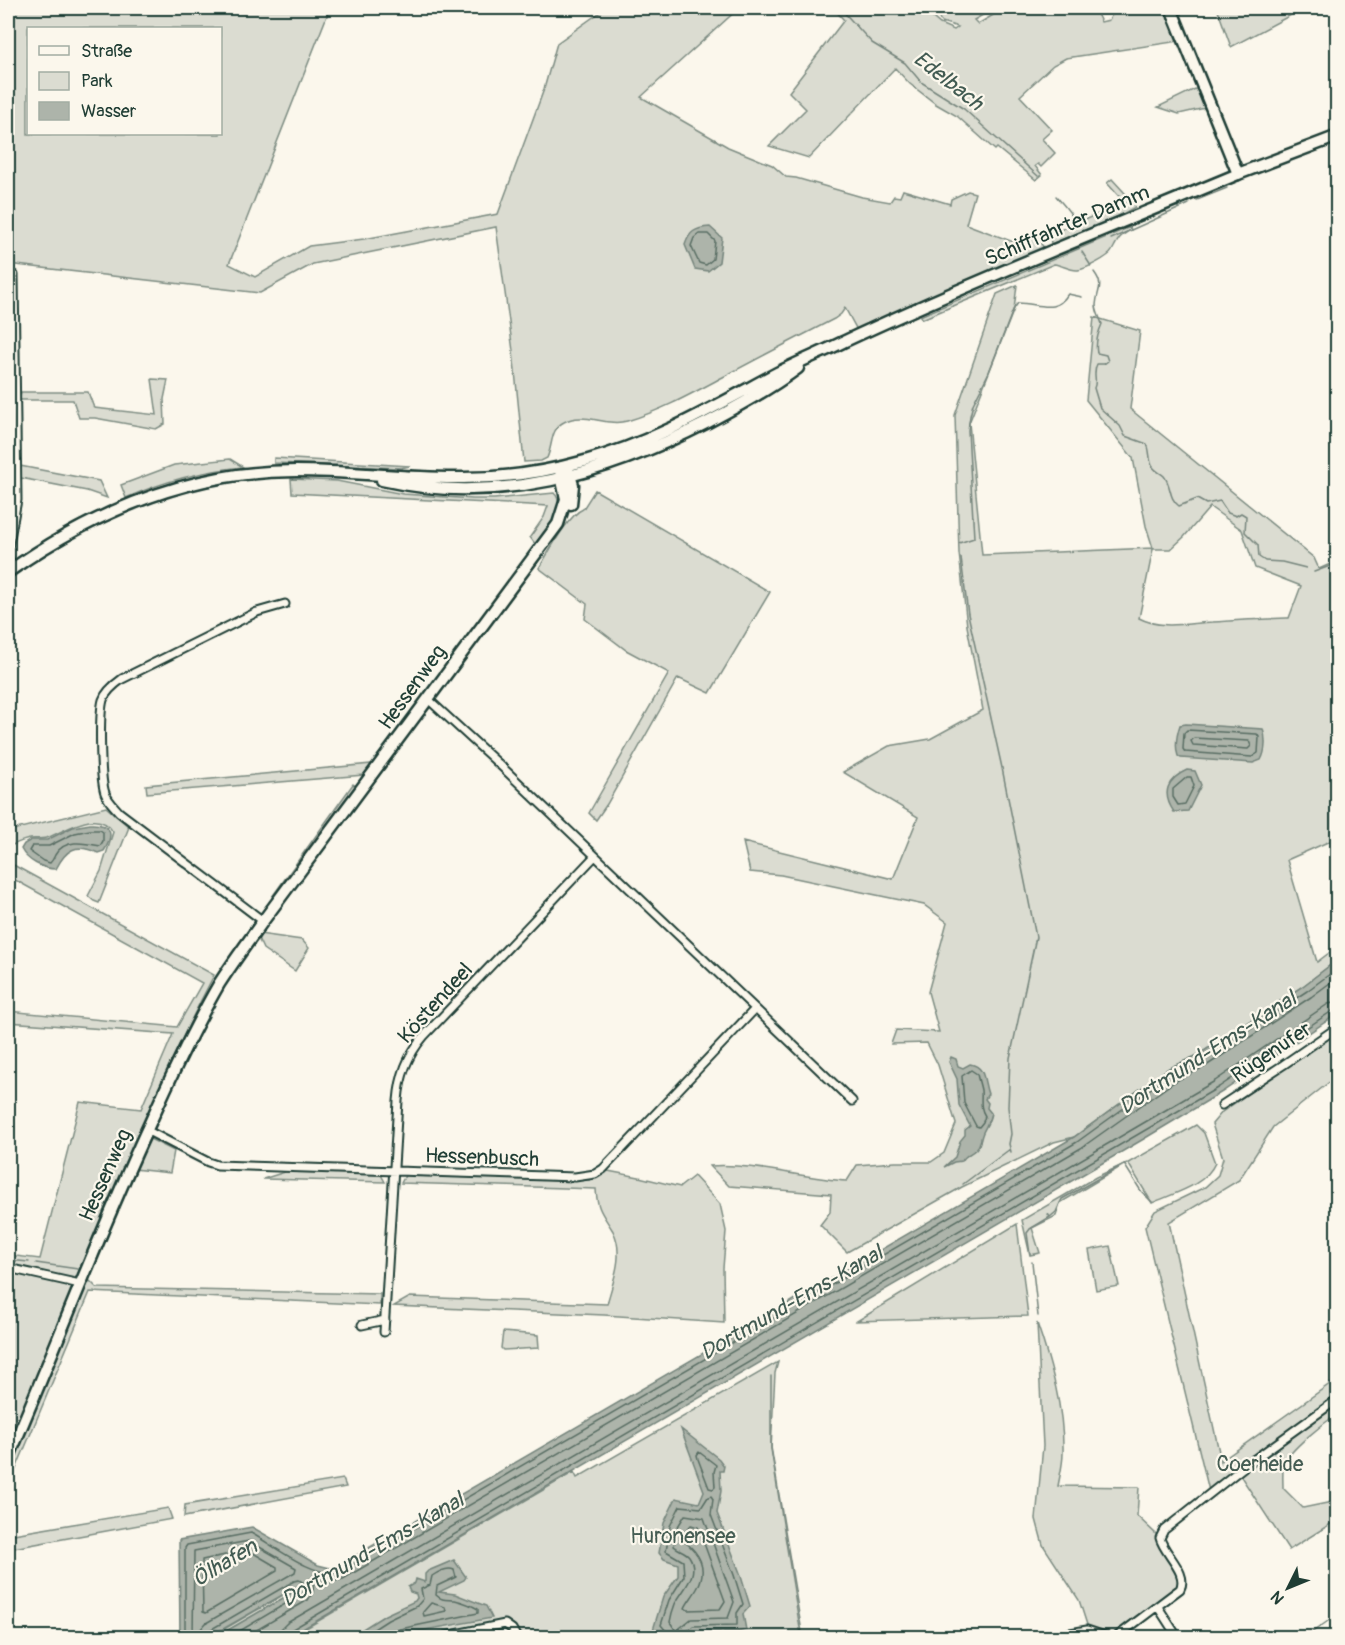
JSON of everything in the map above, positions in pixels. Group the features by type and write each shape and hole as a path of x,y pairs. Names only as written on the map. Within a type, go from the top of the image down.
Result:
{"main road":[{"path":"1171,8 1238,174"},
{"name":"Schifffahrter Damm","path":"10,570 67,534 108,513 179,487 226,476 272,471 484,478 565,472 649,438 866,332 1238,174 1338,136"},
{"name":"Hessenweg","path":"8,1459 112,1203 205,1009 263,921 558,524 566,500 565,472"}],"street":[{"path":"10,570 8,549 17,500 14,275"},
{"path":"263,921 119,812 109,801 102,785 101,721 103,699 113,685 122,679 255,613 285,604"},
{"path":"428,699 852,1101"},
{"name":"Köstendeel","path":"384,1332 400,1082 411,1052 595,856"},
{"name":"Hessenbusch","path":"146,1130 217,1165 575,1177 595,1174 603,1169 755,1009"},
{"name":"Rügenufer","path":"1222,1105 1338,1027"},
{"path":"8,1268 80,1284"},
{"path":"362,1325 385,1320"},
{"path":"1042,1638 1087,1630 1113,1638 1180,1590 1183,1584 1182,1577 1161,1545 1160,1538 1164,1530 1245,1466 1338,1399"},
{"path":"1158,1607 1178,1638"},
{"path":"436,1638 505,1624 512,1629 517,1638"}],"green space":[{"path":"1126,7 1167,8 1180,41 1066,58 1053,65 1020,96 1052,130 1042,139 1055,153 1041,167 1038,164 1035,166 1042,175 1036,180 997,148 995,150 957,116 936,104 910,84 895,68 809,158 769,146 806,109 789,92 844,20 833,8 921,8 940,24 954,30 958,27 942,22 930,8 995,8 974,20 978,24 1005,8 1094,8 1101,22 1109,20 1113,14"},
{"path":"8,8 330,8 229,264 255,277 309,246 364,239 498,214 544,89 557,43 606,8 739,8 641,97 728,147 772,165 786,177 890,202 894,196 900,197 903,190 950,204 951,199 968,191 975,193 966,224 1016,243 1036,236 1044,248 857,330 845,308 834,319 688,395 640,417 619,422 579,418 564,422 554,433 547,458 541,461 524,462 513,351 496,227 313,264 260,293 8,264"},
{"path":"1217,8 1304,8 1231,47"},
{"path":"1195,89 1199,91 1205,108 1179,114 1158,107"},
{"path":"1112,179 1135,204 1135,207 1051,244 1050,234 1125,203 1107,183"},
{"path":"1130,227 1131,230 1119,239 1110,253 1082,269 1075,270 1054,264 922,319 920,316"},
{"path":"1017,285 1014,309 969,423 982,555 1153,548 1146,526 1133,458 1086,400 1094,317 1140,331 1130,409 1314,558 1319,569 1337,561 1337,838 1287,860 1317,962 1337,947 1337,960 1303,986 1198,1055 1169,1068 1074,1137 1054,1142 962,1187 847,1252 820,1225 830,1212 831,1194 729,1186 710,1166 745,1167 847,1181 857,1165 931,1162 944,1153 956,1124 938,1065 927,1043 891,1044 896,1030 939,1032 928,992 947,922 924,905 781,875 750,872 743,842 893,879 918,817 843,772 889,746 930,739 983,710 967,626 959,553 955,415 997,294","holes":["1210,507 1242,530 1255,568 1301,586 1289,618 1175,625 1157,624 1139,618 1153,549 1171,549"]},
{"path":"152,379 168,380 164,399 165,424 156,429 95,418 79,418 73,400 19,400 21,392 88,392 94,408 157,415"},
{"path":"274,458 410,466 401,468 274,463"},
{"path":"230,459 243,467 183,478 126,498 121,485 174,465"},
{"path":"20,466 99,481 107,498 87,491 21,478"},
{"path":"291,479 337,481 403,494 473,499 554,493 559,506 549,527 535,544 530,537 544,517 548,506 292,493"},
{"path":"595,490 770,592 710,693 678,678 596,820 589,813 669,673 626,650 585,619 587,604 539,568 565,527 583,509"},
{"path":"372,764 364,775 147,793 146,785"},
{"path":"353,784 357,787 273,901 272,897"},
{"path":"106,807 129,827 99,903 88,896 101,871 113,832 107,825 100,821 82,822 47,838 27,840 8,847 8,831"},
{"path":"8,862 214,975 126,1164 79,1280 8,1265 8,1255 40,1259 80,1102 141,1109 173,1034 8,1022 8,1011 177,1027 202,983 8,876"},
{"path":"259,934 302,940 309,948 295,971 263,949 257,936"},
{"name":"Coerheide","path":"1332,1035 1337,1035 1337,1076 1273,1127 1239,1180 1169,1222 1221,1461 1337,1379 1337,1414 1308,1437 1287,1458 1284,1464 1283,1488 1303,1508 1337,1501 1337,1520 1289,1550 1240,1475 1210,1495 1145,1227 1155,1211 1205,1187 1218,1175 1223,1158 1212,1124 1222,1112"},
{"path":"1196,1125 1204,1133 1215,1163 1204,1178 1152,1203 1128,1163"},
{"path":"148,1138 174,1151 170,1173 134,1169"},
{"path":"1127,1163 1060,1203 1056,1216 1032,1228 1040,1253 1030,1255 1022,1220 1096,1177"},
{"path":"288,1171 380,1173 385,1182 263,1179"},
{"path":"608,1171 680,1187 694,1176 720,1204 726,1231 723,1268 724,1323 604,1315 394,1306 410,1297 607,1304 617,1268 618,1249 613,1231 599,1207 596,1189 401,1183 406,1174 590,1180"},
{"path":"1017,1224 1028,1316 857,1321"},
{"path":"1110,1246 1119,1286 1096,1290 1089,1250"},
{"path":"8,1271 76,1285 8,1448"},
{"path":"84,1281 90,1281 97,1288 380,1294 380,1305 90,1292 8,1488 8,1466"},
{"path":"1037,1323 1059,1403 1063,1457 1058,1486 1139,1487 1137,1516 1157,1535 1160,1546 1181,1578 1181,1587 1112,1637 1049,1637 1089,1631 1079,1600 1043,1545 1036,1519 1043,1446"},
{"path":"503,1332 538,1335 539,1348 503,1350 501,1348"},
{"name":"Huronensee","path":"778,1362 775,1373 771,1449 801,1635 796,1638 518,1638 505,1621 423,1637 289,1638 574,1472 577,1478"},
{"path":"343,1479 346,1487 184,1517 185,1505"},
{"path":"168,1508 172,1519 8,1549 8,1535"},
{"path":"298,1586 299,1589 216,1637 209,1638"}],"water":[{"path":"710,227 722,238 719,262 708,271 695,269 685,245 693,232 700,228"},
{"path":"1180,725 1263,729 1265,744 1263,756 1261,760 1253,763 1181,758 1177,752 1177,736"},
{"path":"1187,770 1195,771 1201,785 1188,811 1174,812 1168,799 1168,787 1175,778"},
{"path":"90,824 103,825 109,830 109,839 104,851 98,853 84,848 72,850 56,869 36,864 21,849 31,840 47,840 73,827"},
{"path":"1337,960 1337,1014 1222,1092 1142,1140 289,1637 216,1637 299,1589 298,1586 209,1637 180,1637 179,1540 252,1527 318,1565 336,1567 1074,1137 1169,1068 1198,1055 1303,986"},
{"path":"951,1057 956,1059 958,1066 963,1068 970,1064 979,1068 988,1094 985,1099 988,1103 987,1108 991,1113 978,1147 962,1161 944,1167 955,1157 965,1130 970,1126 959,1105 957,1079 949,1062"},
{"name":"Huronensee","path":"681,1429 719,1459 724,1466 723,1471 720,1471 721,1491 717,1513 750,1606 743,1614 746,1630 694,1632 690,1638 669,1637 653,1630 663,1597 678,1576 678,1564 664,1559 659,1553 664,1523 676,1498 699,1503 704,1491"},
{"path":"454,1560 466,1577 439,1592 455,1594 486,1606 492,1618 386,1637 310,1637 325,1631 341,1634 358,1632 385,1615 415,1601 416,1594 410,1592 408,1587 415,1583 416,1579 425,1582 425,1574 428,1571"}],"waterway":[{"name":"Edelbach","path":"840,8 872,43 905,63 921,82 964,109 1038,176"},
{"path":"1197,200 1227,188"},
{"name":"Edelbach","path":"1056,196 1074,220"},
{"path":"1111,239 1189,204"},
{"name":"Edelbach","path":"1082,252 1091,266"},
{"name":"Edelbach","path":"1094,272 1100,285 1096,305 1102,324 1097,338 1097,353 1106,355 1108,361 1104,364 1097,364 1095,370 1094,388 1100,408 1120,426 1125,436 1147,444 1152,466 1164,476 1173,499 1179,506 1197,499 1206,504 1220,501 1228,513 1236,516 1241,513 1246,516 1245,532 1258,545 1259,557 1265,561 1282,562 1306,568"},
{"path":"959,543 974,538 968,430 970,416 1013,310 1018,303 1052,306 1058,304 1068,294 1082,297"},
{"path":"961,558 968,614 1036,937 1010,1058 1008,1107 1011,1152"},
{"name":"Edelbach","path":"1314,572 1338,563"},
{"path":"963,1184 1010,1149"},
{"path":"1048,1214 1050,1217 1056,1212 1062,1199 1124,1164 1141,1191 1152,1202"},
{"path":"1030,1254 1027,1233 1050,1217"},
{"path":"8,1260 29,1262"},
{"path":"1032,1262 1038,1316"},
{"path":"36,1263 78,1269"},
{"path":"771,1376 771,1447 803,1638"},
{"path":"1304,1638 1338,1614"}],"water label":[{"name":"Dortmund-Ems-Kanal","path":"1207,1052"},
{"name":"Dortmund-Ems-Kanal","path":"791,1302"},
{"name":"Dortmund-Ems-Kanal","path":"372,1549"},
{"name":"Ölhafen","path":"224,1562"}]}
